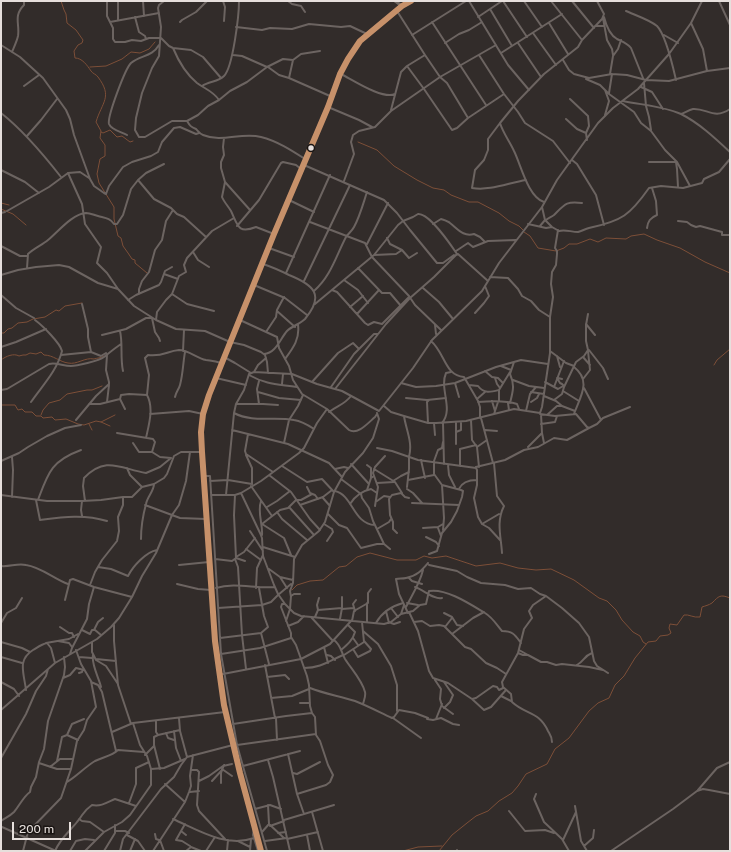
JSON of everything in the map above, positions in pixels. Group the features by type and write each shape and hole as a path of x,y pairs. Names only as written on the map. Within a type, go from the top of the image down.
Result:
{"highway":[{"path":"261,851 242,772 225,712 227,705 212,590 206,519 201,432 203,414 221,363 302,166 328,107 340,74 360,41 402,6 411,1"}],"street":[{"path":"12,52 18,37 17,20 24,1"},
{"path":"107,1 107,16 114,28 113,39 115,42 132,40 141,41 146,39 161,38 173,48 183,50 189,49 194,51 203,57 221,78"},
{"path":"118,1 118,20"},
{"path":"143,1 144,16"},
{"path":"127,135 110,127 109,123 111,111 120,83 131,64 154,52 159,44 161,38 161,19 159,5 164,1"},
{"path":"180,22 196,12 207,1"},
{"path":"223,1 225,7 224,21"},
{"path":"202,86 221,78 227,72 233,55 239,1"},
{"path":"288,1 292,4 302,6 306,12"},
{"path":"395,1 402,6"},
{"path":"412,35 467,1 513,72 529,90"},
{"path":"478,17 503,1 527,37"},
{"path":"524,1 542,28"},
{"path":"551,1 582,40"},
{"path":"572,1 594,27"},
{"path":"598,1 604,16 607,40 613,55 609,94"},
{"path":"239,320 277,337 279,348 289,366 293,380 303,395 327,409 345,427 355,432 375,417 377,412 384,406 431,340 480,294 498,263 542,207 557,180 598,123 641,87 644,80 678,43 691,24 702,1"},
{"path":"719,1 730,25"},
{"path":"490,9 512,46"},
{"path":"397,11 440,77 450,87 468,118"},
{"path":"626,11 646,19 654,24 663,34 678,43"},
{"path":"110,22 159,13"},
{"path":"501,53 562,14"},
{"path":"526,180 490,188 472,188 474,170 484,160 488,150 488,139 500,123 541,77 578,47 582,40 604,16"},
{"path":"135,17 139,32 145,36 146,39"},
{"path":"432,22 486,105"},
{"path":"445,43 482,22"},
{"path":"549,23 568,54"},
{"path":"236,26 262,30 270,28 292,29 309,24 341,27 350,26 368,34"},
{"path":"691,24 703,49 707,71"},
{"path":"594,27 606,26"},
{"path":"606,26 616,38 628,44 631,48 644,80 646,106 651,131"},
{"path":"533,33 556,65"},
{"path":"663,34 676,80"},
{"path":"449,49 451,39"},
{"path":"613,55 621,40"},
{"path":"518,43 541,77"},
{"path":"159,44 159,56 152,68 140,101 136,124 137,134 140,137 145,137 172,121 188,121 208,106 219,100 230,90 242,86 268,67 283,59 293,60"},
{"path":"1,45 12,52 45,81 69,116 74,135 90,179 94,186 106,194 109,186 123,166 158,152 162,142 174,128 180,127 196,134 199,133"},
{"path":"344,181 354,154 351,142 353,135 359,131 375,127 391,111 440,77 496,45"},
{"path":"173,48 186,71 197,83 214,93 219,100"},
{"path":"289,78 293,60 301,54 320,51"},
{"path":"233,55 242,56 268,67 279,76 289,78 332,97"},
{"path":"391,111 402,72 407,66 425,55"},
{"path":"479,55 504,94 527,124 555,142 570,163"},
{"path":"563,60 572,73 600,85 609,94 634,112 641,123 651,131 676,162 690,186"},
{"path":"407,66 452,130 457,128 468,118 504,94"},
{"path":"584,77 593,78 611,74 627,75 644,80 676,80 707,71 730,68"},
{"path":"340,74 387,96 395,94"},
{"path":"24,86 39,75"},
{"path":"641,87 652,92 663,109"},
{"path":"604,89 609,101 605,116"},
{"path":"27,136 57,99"},
{"path":"570,99 588,116 589,126 586,133 587,140"},
{"path":"622,102 663,109 681,114 710,134 730,152"},
{"path":"328,107 373,127"},
{"path":"681,114 694,109 722,114 730,109"},
{"path":"1,113 27,136 42,152 61,177"},
{"path":"566,119 577,129 586,133"},
{"path":"188,121 191,128 196,129 199,133 208,137 224,138 241,135 260,137 278,143 305,159"},
{"path":"500,123 526,180 534,194 539,200 544,202"},
{"path":"224,138 224,155 221,162 221,168 225,182 250,210"},
{"path":"542,207 545,220 552,227 558,230 579,232 604,225 628,214 649,189 661,186 690,186 702,183 704,179 717,173 730,159"},
{"path":"572,160 577,164 596,195 604,225"},
{"path":"237,226 259,200 283,162 296,166 302,166 330,175 388,202 438,262 443,263 457,253"},
{"path":"650,162 676,162"},
{"path":"676,162 678,187"},
{"path":"26,268 27,256 33,249 47,240 65,224 83,214 88,213 109,219 114,224 117,224 123,215 131,189 138,180 149,171 164,164"},
{"path":"1,170 20,180 39,193"},
{"path":"1,213 39,193 68,173 83,173 90,179"},
{"path":"68,173 82,204 87,229 101,247 97,263 107,273 128,300 152,318 176,329 205,331 230,342 250,347 263,354 266,358 268,373"},
{"path":"286,273 330,175"},
{"path":"138,180 154,198 177,214 184,217 206,237"},
{"path":"225,182 222,197 237,226 242,230 248,230 256,227 274,234"},
{"path":"304,282 350,184"},
{"path":"647,228 648,221 657,215 656,201 652,188"},
{"path":"314,291 322,283 333,266 347,236 358,219 367,192"},
{"path":"289,200 314,212"},
{"path":"388,202 367,244 369,253 441,330"},
{"path":"540,226 565,203 582,203"},
{"path":"140,294 139,289 142,281 148,272 155,250 162,240 166,221 173,210"},
{"path":"263,354 273,352 288,331 298,325 315,304 373,256 403,220 420,213 434,224 457,253 488,281"},
{"path":"156,320 159,309 172,294 179,276 186,272 184,262 206,237 218,227 234,218"},
{"path":"434,224 441,219 452,224 464,234 470,236 474,234 485,242"},
{"path":"678,221 716,230 722,232 722,235 730,235"},
{"path":"310,222 367,244"},
{"path":"528,224 546,228 552,227"},
{"path":"544,443 540,414 550,351 551,284 552,272 556,260 557,251 555,248 558,230"},
{"path":"387,238 390,244 402,250 410,258 417,253"},
{"path":"332,290 337,292 367,325 374,322 382,324 423,288 468,243 474,247 485,242 511,239 516,240"},
{"path":"2,248 20,256 27,256"},
{"path":"268,248 294,257"},
{"path":"373,256 396,254 402,250"},
{"path":"193,252 198,260 209,267"},
{"path":"262,264 304,282 314,291 316,297 315,304"},
{"path":"1,276 26,268 65,266 73,268 103,285 118,289"},
{"path":"128,300 159,285 167,269 172,267"},
{"path":"358,268 383,294 389,293 393,295 401,306"},
{"path":"164,274 178,280"},
{"path":"490,277 508,278 522,296 531,301 539,310 550,317"},
{"path":"344,280 356,289 368,303"},
{"path":"253,285 284,297 307,315"},
{"path":"475,312 489,296 485,286"},
{"path":"423,288 439,302 453,319"},
{"path":"357,314 379,290"},
{"path":"172,294 187,304 214,311"},
{"path":"1,296 46,329 62,349 58,364 31,402"},
{"path":"350,307 362,296"},
{"path":"266,332 276,317 277,311 284,297"},
{"path":"335,389 378,334 410,298"},
{"path":"82,304 88,329 91,352"},
{"path":"277,311 295,327"},
{"path":"582,380 590,372 586,342 586,324 588,314"},
{"path":"102,335 126,329 146,318 152,318"},
{"path":"152,318 154,330 160,341"},
{"path":"435,324 436,335"},
{"path":"586,324 595,336"},
{"path":"285,359 294,347 299,331 298,325"},
{"path":"1,347 46,329"},
{"path":"175,397 180,386 182,370 184,367 184,330"},
{"path":"586,332 591,330"},
{"path":"120,331 123,371"},
{"path":"331,388 350,359 374,334 378,334"},
{"path":"431,340 439,348 447,366 452,373 465,378 478,401 481,418 494,463 497,482 497,496 504,506 499,517 502,553"},
{"path":"312,382 342,350 353,343 359,349"},
{"path":"1,390 7,389 47,364 51,363 74,366 102,358 121,344"},
{"path":"554,400 561,396 564,385 574,367 588,350"},
{"path":"588,350 604,368 608,379"},
{"path":"146,438 151,404 147,395 148,375 145,360 146,356 160,356 173,351 184,351 205,360 212,360 221,363"},
{"path":"550,351 574,367 581,374 584,388 601,420"},
{"path":"61,356 91,352 100,356 107,354"},
{"path":"107,354 106,370 110,382 107,402"},
{"path":"557,356 561,368"},
{"path":"224,357 235,363 259,381 270,384 297,386"},
{"path":"583,357 590,365"},
{"path":"254,372 258,365 266,358"},
{"path":"401,383 416,387 444,385 455,383 500,365 514,362 524,360 548,364"},
{"path":"554,387 564,361"},
{"path":"495,413 500,389 511,371 514,362"},
{"path":"577,362 578,370"},
{"path":"500,365 511,371 513,380 514,387 509,403 509,410"},
{"path":"485,371 490,376 500,379 503,383"},
{"path":"226,495 234,413 236,404 250,374 254,372 292,374 351,396 377,412"},
{"path":"452,373 446,373 444,385 447,415 442,423 446,464 455,488"},
{"path":"282,384 283,374"},
{"path":"215,378 246,385"},
{"path":"495,378 500,389"},
{"path":"557,378 560,383 564,385"},
{"path":"557,378 562,379"},
{"path":"513,380 544,388"},
{"path":"259,381 259,404"},
{"path":"545,382 558,388 564,385"},
{"path":"455,383 459,397"},
{"path":"76,420 89,404 109,384"},
{"path":"469,385 478,386 481,390 486,392"},
{"path":"526,411 529,395 536,386"},
{"path":"575,413 584,388"},
{"path":"478,401 486,392 500,389"},
{"path":"563,390 579,401"},
{"path":"258,392 279,398 301,400"},
{"path":"532,392 544,395 575,413 589,428"},
{"path":"89,404 94,405 120,399 120,396 123,394 147,395"},
{"path":"531,402 537,398 539,394"},
{"path":"284,443 288,420 303,395"},
{"path":"329,412 336,407 345,404 351,396"},
{"path":"406,398 429,400 446,398"},
{"path":"120,399 125,409"},
{"path":"428,422 427,406 429,400"},
{"path":"478,401 498,401 517,404 519,409"},
{"path":"492,401 495,413"},
{"path":"236,404 278,405"},
{"path":"384,406 391,412 434,423 456,423 481,418 495,413 519,409 557,416 575,413"},
{"path":"547,415 555,407 562,406"},
{"path":"528,448 538,447 554,438 567,440 597,424 601,420 630,407"},
{"path":"211,495 235,495 241,493 282,466 302,450 327,409"},
{"path":"150,414 189,411 203,414"},
{"path":"276,590 289,589 293,582 293,564 295,557 302,545 320,530 324,524 334,491 348,468 363,452 373,438 378,419 377,412"},
{"path":"234,413 262,420 296,421 314,429"},
{"path":"404,416 405,427 410,442 407,488 422,503"},
{"path":"541,424 555,422 557,416"},
{"path":"471,420 472,440 476,446 479,467"},
{"path":"456,432 461,430 461,422"},
{"path":"434,423 435,434"},
{"path":"456,423 456,444"},
{"path":"1,461 12,457 47,436 65,428 81,425"},
{"path":"232,430 284,443 329,463 336,469 342,478 360,493 369,508 375,525 385,544 390,549"},
{"path":"485,430 497,431"},
{"path":"117,432 152,439 155,441 152,452"},
{"path":"377,448 421,460 460,466 479,467 505,460 528,448 542,433"},
{"path":"248,434 245,451 252,468 252,485 272,516"},
{"path":"429,554 437,552 443,524 442,485 435,475 434,461 437,452 442,448 444,440"},
{"path":"460,466 460,449 462,447 476,446 487,440"},
{"path":"133,443 137,452 152,452 160,458 171,457"},
{"path":"81,450 64,458 53,466 37,500 40,520 54,517 82,516 107,521"},
{"path":"82,516 83,481 88,474 100,466 117,465 146,473 160,467 171,457 181,452 202,452"},
{"path":"1,710 26,690 55,663 92,642 114,624 132,597 157,550 172,515 179,505 190,452"},
{"path":"246,454 273,472"},
{"path":"375,506 377,483 374,476 374,469 385,456"},
{"path":"12,457 12,497"},
{"path":"1,495 37,500 83,501 133,496 142,487 160,481 167,474 171,457"},
{"path":"421,460 425,478"},
{"path":"351,464 369,484"},
{"path":"367,465 371,469 371,478 367,490"},
{"path":"282,466 307,482 322,479 334,491 339,492"},
{"path":"336,469 344,467 348,468"},
{"path":"475,467 477,470 477,480 474,498 478,517 482,524 489,528 500,540"},
{"path":"127,468 130,474 142,487"},
{"path":"374,469 394,482 405,497 409,498"},
{"path":"377,483 394,482 409,472"},
{"path":"269,474 290,491 310,519 320,530"},
{"path":"408,480 416,477 425,478 435,475"},
{"path":"204,476 210,476 218,608 218,639 227,705 233,724 235,745 243,766 242,772"},
{"path":"210,481 228,480 252,485"},
{"path":"459,489 464,483 471,480 477,480"},
{"path":"141,539 145,505 148,497 154,489 154,484"},
{"path":"442,485 462,491 459,505 451,520 442,531"},
{"path":"306,487 309,489 310,493 318,499"},
{"path":"397,533 393,529 393,522 390,514 390,497 398,487"},
{"path":"336,488 363,521 375,525"},
{"path":"350,504 360,493 367,490 371,489 377,493"},
{"path":"267,507 290,491"},
{"path":"300,505 322,498 334,491"},
{"path":"241,493 262,536"},
{"path":"393,494 402,493"},
{"path":"262,524 277,512 288,507 297,500 313,494"},
{"path":"235,495 234,515 236,558 246,669"},
{"path":"90,585 98,566 108,551 118,540 118,517 123,504 123,496"},
{"path":"376,502 384,496 390,497"},
{"path":"322,498 330,506"},
{"path":"256,588 257,568 263,553 262,524 259,510 261,501"},
{"path":"412,503 459,505"},
{"path":"145,505 172,515 189,519 206,519"},
{"path":"288,507 314,535"},
{"path":"277,512 282,519 307,540"},
{"path":"482,524 500,513"},
{"path":"328,514 339,525 348,528 361,548 377,544 385,544"},
{"path":"377,529 389,522 391,518"},
{"path":"262,524 284,538 291,555"},
{"path":"324,524 332,529 333,532 327,541"},
{"path":"423,528 438,527 443,524"},
{"path":"438,527 441,536"},
{"path":"250,531 263,553 278,595 285,604 298,615 376,623 394,624 400,622"},
{"path":"426,537 436,542 439,546"},
{"path":"215,559 232,561 246,549 255,538"},
{"path":"263,547 295,557"},
{"path":"246,549 261,560"},
{"path":"98,566 111,569 128,576 131,570 142,560 157,550"},
{"path":"236,558 245,561"},
{"path":"179,565 210,562"},
{"path":"2,567 16,564 32,566 68,584"},
{"path":"506,690 491,707 486,710 448,683 434,679 431,674 418,631 408,612 406,604 398,594 396,578 408,578 423,570 428,564 458,571 466,577 481,583 505,585 518,588 531,588 546,596 579,623 589,637 595,664 608,673"},
{"path":"268,568 293,582"},
{"path":"420,589 423,570"},
{"path":"280,576 289,589 291,597 290,609 286,621"},
{"path":"65,600 68,584 73,578 94,587 132,597"},
{"path":"408,578 422,584"},
{"path":"389,623 401,614 406,604 414,594 415,587 421,578"},
{"path":"176,584 198,589 212,590"},
{"path":"216,588 221,586 256,588 275,587"},
{"path":"70,654 88,616 89,604 94,587"},
{"path":"415,587 437,598 442,598"},
{"path":"218,639 261,632 268,627 259,588"},
{"path":"367,622 368,593 371,589"},
{"path":"218,608 262,605 271,602 284,590"},
{"path":"376,623 380,615 395,605 419,605 426,603 430,591 439,590 484,612 502,631 511,632 521,643"},
{"path":"291,597 294,594 300,594"},
{"path":"503,688 502,682 518,653 524,628 532,618 528,611 533,605 546,596"},
{"path":"340,620 342,597"},
{"path":"1,623 7,613 16,608 22,598"},
{"path":"315,617 318,610 317,605 319,598"},
{"path":"223,674 301,659 324,647 333,641 347,624 352,621 354,611 353,604 356,600"},
{"path":"354,611 367,603"},
{"path":"285,604 281,604 281,607 307,676 316,734 321,742 328,765 333,775 330,782 326,785 297,794"},
{"path":"401,614 413,611 419,605"},
{"path":"318,610 354,608"},
{"path":"391,608 398,617"},
{"path":"386,611 389,623"},
{"path":"452,634 484,612"},
{"path":"444,613 452,618 457,625 463,626"},
{"path":"288,626 298,622 304,616"},
{"path":"311,617 333,641 338,643 365,692 363,704"},
{"path":"82,630 90,634 98,622 103,618"},
{"path":"445,626 452,618"},
{"path":"414,622 422,620 430,626 445,626 465,647 471,649 486,663 506,674"},
{"path":"353,649 358,657 371,649 364,641 362,622"},
{"path":"114,624 118,685"},
{"path":"341,650 353,638 354,632 347,624"},
{"path":"60,628 72,633 74,637"},
{"path":"94,630 101,635"},
{"path":"261,632 269,664"},
{"path":"363,632 378,644 390,666 397,685 397,711 393,718"},
{"path":"26,690 22,663 25,657 30,652 46,643 69,639 79,634"},
{"path":"221,654 265,647 292,637"},
{"path":"353,638 358,645"},
{"path":"57,641 69,643 72,647"},
{"path":"304,668 313,667 335,660 364,641"},
{"path":"1,642 30,652"},
{"path":"92,642 92,652 116,752"},
{"path":"46,643 50,646 55,663"},
{"path":"324,647 328,663"},
{"path":"23,851 28,832 59,800 71,768 78,740 84,730 87,720 96,707 91,682 81,664 76,650"},
{"path":"519,650 541,662 556,665 576,665 604,670"},
{"path":"518,653 528,655"},
{"path":"576,665 581,663 586,655 592,653"},
{"path":"327,655 331,656 335,660"},
{"path":"1,656 22,663"},
{"path":"79,657 93,656 106,666 118,685 141,748 151,769 151,785 128,817 104,832 85,851"},
{"path":"1,821 12,814 22,802 24,796 30,792 31,786 37,776 39,763 44,749 48,721 63,678 65,667 64,657"},
{"path":"96,659 117,661"},
{"path":"265,665 275,718 277,740"},
{"path":"63,678 70,675 76,668 84,670"},
{"path":"1,758 26,714 36,691 46,676 48,669"},
{"path":"79,673 84,670"},
{"path":"267,677 285,675 289,679"},
{"path":"435,680 441,689 440,699 444,708 454,714"},
{"path":"443,681 452,695 450,702 444,708"},
{"path":"1,682 14,689 19,696"},
{"path":"91,682 96,684 102,690"},
{"path":"472,699 476,698 493,686 497,687 499,690 503,688 511,694 511,701"},
{"path":"271,698 292,696 309,689 326,695 341,697 363,704 393,718 421,738"},
{"path":"501,696 511,701 521,709 542,719 552,736 552,742"},
{"path":"300,703 310,703"},
{"path":"436,719 442,704"},
{"path":"397,711 400,710 415,713 427,719 441,718 453,724 459,725"},
{"path":"112,732 132,724 225,712"},
{"path":"233,724 312,713"},
{"path":"57,761 62,737 67,735 72,724 84,718"},
{"path":"179,718 180,730 187,758"},
{"path":"156,721 156,730 158,735"},
{"path":"160,768 154,746 154,737 180,730"},
{"path":"174,732 174,740 181,760"},
{"path":"166,733 168,738 174,740"},
{"path":"151,769 172,765 193,755 235,745 316,734"},
{"path":"67,735 78,740"},
{"path":"66,782 96,761 120,750 144,753 154,746"},
{"path":"133,751 141,748"},
{"path":"243,766 300,751"},
{"path":"288,754 297,794 304,814"},
{"path":"153,851 190,792 193,755"},
{"path":"120,851 122,841 165,784 174,777 187,758"},
{"path":"50,768 61,759 73,759"},
{"path":"268,760 284,820 286,838 290,851"},
{"path":"129,803 137,783 136,768 148,762"},
{"path":"292,773 297,774 320,762"},
{"path":"611,851 697,791 717,768 730,762"},
{"path":"39,763 50,768 71,768"},
{"path":"199,781 224,765 232,764"},
{"path":"221,784 224,765"},
{"path":"191,770 198,771 198,810 224,839"},
{"path":"222,770 232,776"},
{"path":"212,781 222,770"},
{"path":"244,780 255,809 267,851"},
{"path":"165,784 185,802"},
{"path":"697,791 703,789 730,794"},
{"path":"190,792 199,791"},
{"path":"536,794 534,799 546,825 563,840 569,851"},
{"path":"2,827 56,851 60,841 79,819 82,813 92,806 107,804 114,799 136,806"},
{"path":"255,809 268,805 281,809"},
{"path":"268,805 269,825 286,838"},
{"path":"262,832 269,825 334,805"},
{"path":"575,806 581,841 587,851"},
{"path":"509,811 525,831 545,830 555,833"},
{"path":"312,812 323,851"},
{"path":"563,840 576,812"},
{"path":"79,819 90,822 104,832"},
{"path":"173,819 215,837 228,840 254,838"},
{"path":"185,824 176,840 182,841 190,847 201,851"},
{"path":"104,851 115,831 115,825"},
{"path":"254,826 254,838 258,851"},
{"path":"584,846 593,838 594,830"},
{"path":"115,831 126,831 145,851"},
{"path":"181,831 186,835"},
{"path":"278,833 286,832"},
{"path":"265,841 318,832"},
{"path":"155,834 156,839 160,840 164,851"},
{"path":"307,835 310,851"},
{"path":"206,851 215,837"},
{"path":"70,851 76,841 85,839 95,840"},
{"path":"130,851 135,839"},
{"path":"250,851 251,839"},
{"path":"227,851 228,840"},
{"path":"237,840 254,851"},
{"path":"186,851 190,847"}],"waterway":[{"path":"61,1 66,14 67,23 76,30 83,40 74,51 75,58 78,58 86,64 97,76 105,90 105,100 96,122 101,131 100,138 105,145 105,156 100,159 97,174 99,183 114,207 114,219 118,236 121,238 123,246 132,259 135,260 135,263 147,273"},
{"path":"90,67 106,66 122,59 131,52 140,53 149,49 155,42"},
{"path":"101,132 103,133 110,130 117,137 122,136 130,142 133,141"},
{"path":"358,142 377,150 394,166 417,180 433,188 444,190 451,195 469,202 478,202 499,213 523,230"},
{"path":"1,203 9,205"},
{"path":"1,209 13,214 26,225"},
{"path":"524,232 530,236 538,248 556,251 569,244 577,244 590,239 598,242 606,238 626,239 631,236 644,234 680,248 705,262 730,273"},
{"path":"1,333 4,333 18,323 45,317 56,310 59,311 65,306 82,303"},
{"path":"714,365 717,360 730,349"},
{"path":"1,360 10,355 19,356 41,352 44,355 71,363 104,356"},
{"path":"41,415 49,403 60,400 67,394 92,390 102,386"},
{"path":"1,405 15,405 18,410 22,409 25,412 32,412 36,416 41,416 43,418 52,417 55,420 66,419 84,425 96,421 101,422 115,415"},
{"path":"101,422 110,426"},
{"path":"89,424 92,430"},
{"path":"292,590 297,585 310,581 323,580 339,567 346,566 357,557 370,553 397,560 416,560 424,556 432,558 446,556 476,566 500,563 518,568 536,570 551,569 574,580 599,598 607,601 616,610 622,620 633,632 640,636 646,644"},
{"path":"439,851 452,835 467,823 476,816 488,811 499,801 512,793 526,774 547,764 555,749 569,738 589,711 598,703 609,698 615,685 624,676 635,658 648,642 656,641 660,636 671,633 669,628 670,624 677,625 684,615 700,617 702,607 711,604 720,596 730,598"},
{"path":"403,851 418,847 442,846"},
{"path":"386,851 396,851"}],"transit line":[{"path":"261,851 224,705 215,641 202,452 201,432 203,414 209,395 274,234 328,107 340,74 360,41 402,6 411,1"}]}
